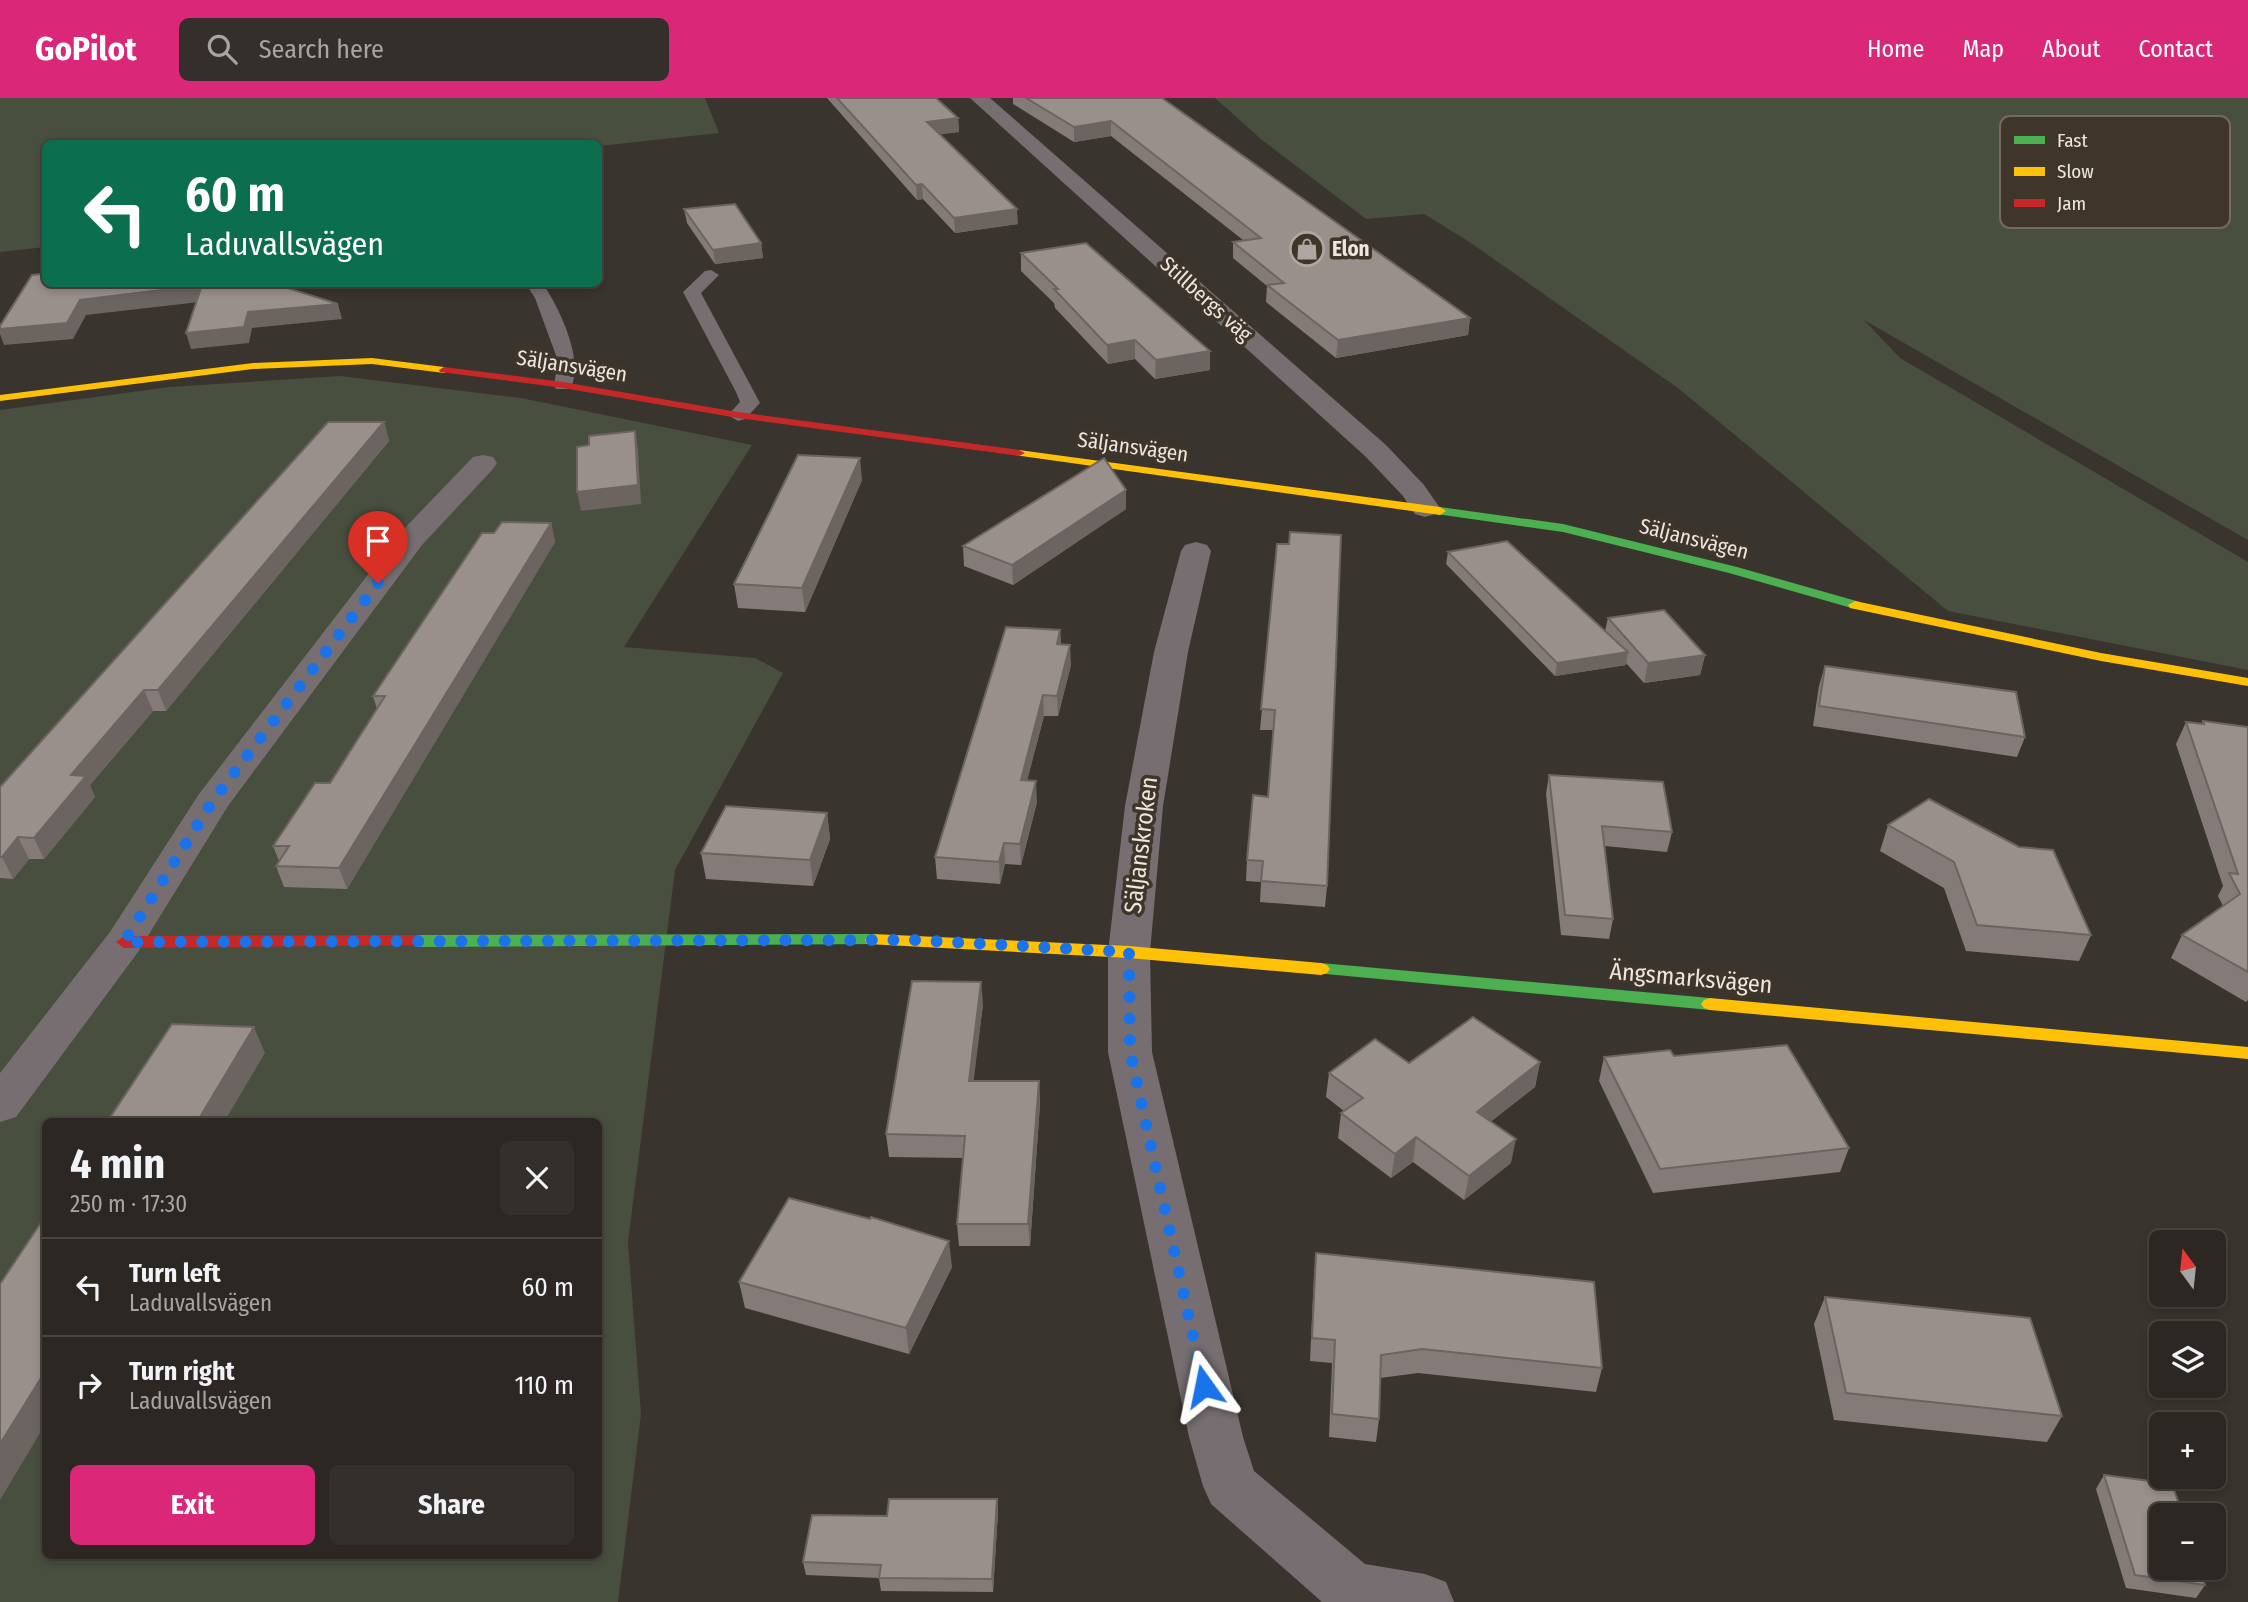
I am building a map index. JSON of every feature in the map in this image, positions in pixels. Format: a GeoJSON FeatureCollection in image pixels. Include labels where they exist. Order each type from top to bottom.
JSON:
{"type":"FeatureCollection","features":[{"type":"Feature","properties":{"kind":"street","name":"Stillbergs väg"},"geometry":{"type":"LineString","coordinates":[[979,98],[1376,451],[1414,491],[1425,508]]}},
{"type":"Feature","properties":{"kind":"street","name":"Säljansvägen"},"geometry":{"type":"LineString","coordinates":[[0,398],[253,366],[321,362],[372,361],[563,385],[738,415],[1563,528],[1733,570],[1877,611],[2101,657],[2248,682]]}},
{"type":"Feature","properties":{"kind":"street"},"geometry":{"type":"LineString","coordinates":[[0,1105],[124,942],[212,802],[411,539],[483,463]]}},
{"type":"Feature","properties":{"kind":"street","name":"Säljanskroken"},"geometry":{"type":"LineString","coordinates":[[1196,551],[1171,652],[1143,806],[1129,952],[1130,1052],[1216,1437],[1230,1486],[1351,1590],[1425,1602]]}},
{"type":"Feature","properties":{"kind":"street","name":"Ängsmarksvägen"},"geometry":{"type":"LineString","coordinates":[[124,942],[915,940],[1129,952],[2248,1053]]}},
{"type":"Feature","properties":{"kind":"lane"},"geometry":{"type":"LineString","coordinates":[[710,275],[692,292],[746,392],[750,403],[738,415]]}},
{"type":"Feature","properties":{"kind":"lane"},"geometry":{"type":"LineString","coordinates":[[537,287],[544,298],[567,361],[563,385]]}},
{"type":"Feature","properties":{"kind":"green space"},"geometry":{"type":"Polygon","coordinates":[[[0,98],[705,98],[719,133],[602,146],[602,140],[42,140],[42,247],[0,252],[0,98]]]}},
{"type":"Feature","properties":{"kind":"green space"},"geometry":{"type":"Polygon","coordinates":[[[1215,98],[2248,98],[2248,540],[1864,320],[1900,358],[2248,562],[2248,670],[1948,611],[1678,388],[1468,241],[1424,214],[1366,219],[1262,140],[1215,98]]]}},
{"type":"Feature","properties":{"kind":"green space"},"geometry":{"type":"Polygon","coordinates":[[[340,376],[521,398],[752,445],[624,647],[755,658],[783,673],[675,870],[628,1242],[641,1414],[618,1602],[0,1602],[0,410],[169,387],[340,376]]]}},
{"type":"Feature","properties":{"kind":"building"},"geometry":{"type":"Polygon","coordinates":[[[837,98],[936,98],[958,118],[927,122],[1017,209],[954,218],[922,184],[916,185],[837,98]]]}},
{"type":"Feature","properties":{"kind":"building"},"geometry":{"type":"Polygon","coordinates":[[[1026,98],[1162,98],[1470,318],[1338,340],[1267,285],[1284,283],[1233,242],[1261,238],[1111,121],[1074,127],[1026,98]]]}},
{"type":"Feature","properties":{"kind":"building"},"geometry":{"type":"Polygon","coordinates":[[[735,204],[761,243],[713,250],[684,209],[735,204]]]}},
{"type":"Feature","properties":{"kind":"building"},"geometry":{"type":"Polygon","coordinates":[[[1086,243],[1210,351],[1156,360],[1135,340],[1107,345],[1054,289],[1058,289],[1021,253],[1086,243]]]}},
{"type":"Feature","properties":{"kind":"building"},"geometry":{"type":"Polygon","coordinates":[[[41,274],[42,287],[186,287],[80,300],[67,323],[0,329],[32,275],[41,274]]]}},
{"type":"Feature","properties":{"kind":"building"},"geometry":{"type":"Polygon","coordinates":[[[201,287],[284,287],[338,304],[248,312],[244,327],[186,333],[201,287]]]}},
{"type":"Feature","properties":{"kind":"building"},"geometry":{"type":"Polygon","coordinates":[[[328,422],[384,422],[158,690],[144,690],[71,775],[86,776],[34,838],[18,837],[0,857],[0,787],[328,422]]]}},
{"type":"Feature","properties":{"kind":"building"},"geometry":{"type":"Polygon","coordinates":[[[635,431],[638,485],[577,492],[577,447],[589,445],[589,436],[635,431]]]}},
{"type":"Feature","properties":{"kind":"building"},"geometry":{"type":"Polygon","coordinates":[[[798,455],[860,458],[802,588],[734,584],[798,455]]]}},
{"type":"Feature","properties":{"kind":"building"},"geometry":{"type":"Polygon","coordinates":[[[1104,458],[1126,490],[1012,565],[963,546],[1104,458]]]}},
{"type":"Feature","properties":{"kind":"building"},"geometry":{"type":"Polygon","coordinates":[[[502,522],[551,523],[339,868],[276,866],[289,846],[273,846],[315,783],[330,783],[385,696],[373,696],[482,533],[494,533],[502,522]]]}},
{"type":"Feature","properties":{"kind":"building"},"geometry":{"type":"Polygon","coordinates":[[[1290,532],[1341,535],[1327,886],[1261,881],[1263,861],[1247,860],[1253,795],[1268,797],[1275,710],[1261,709],[1277,544],[1289,544],[1290,532]]]}},
{"type":"Feature","properties":{"kind":"building"},"geometry":{"type":"Polygon","coordinates":[[[1507,541],[1628,652],[1557,663],[1448,552],[1507,541]]]}},
{"type":"Feature","properties":{"kind":"building"},"geometry":{"type":"Polygon","coordinates":[[[1664,610],[1705,655],[1648,663],[1608,618],[1664,610]]]}},
{"type":"Feature","properties":{"kind":"building"},"geometry":{"type":"Polygon","coordinates":[[[1006,627],[1060,630],[1057,644],[1070,645],[1057,696],[1043,695],[1021,780],[1036,781],[1020,844],[1004,843],[999,862],[935,857],[1006,627]]]}},
{"type":"Feature","properties":{"kind":"building"},"geometry":{"type":"Polygon","coordinates":[[[1825,666],[2016,692],[2025,737],[1819,706],[1825,666]]]}},
{"type":"Feature","properties":{"kind":"building"},"geometry":{"type":"Polygon","coordinates":[[[2203,721],[2248,727],[2248,972],[2182,935],[2240,894],[2229,873],[2238,874],[2186,722],[2204,724],[2203,721]]]}},
{"type":"Feature","properties":{"kind":"building"},"geometry":{"type":"Polygon","coordinates":[[[1549,775],[1663,782],[1672,832],[1602,826],[1613,919],[1565,915],[1549,775]]]}},
{"type":"Feature","properties":{"kind":"building"},"geometry":{"type":"Polygon","coordinates":[[[1929,799],[2019,847],[2053,850],[2091,935],[1977,925],[1954,862],[1888,825],[1929,799]]]}},
{"type":"Feature","properties":{"kind":"building"},"geometry":{"type":"Polygon","coordinates":[[[726,806],[827,813],[810,860],[701,853],[726,806]]]}},
{"type":"Feature","properties":{"kind":"building"},"geometry":{"type":"Polygon","coordinates":[[[912,981],[981,982],[969,1081],[1039,1081],[1028,1224],[957,1224],[965,1136],[886,1134],[912,981]]]}},
{"type":"Feature","properties":{"kind":"building"},"geometry":{"type":"Polygon","coordinates":[[[1473,1017],[1540,1062],[1477,1112],[1516,1139],[1469,1176],[1416,1137],[1395,1154],[1341,1113],[1363,1098],[1329,1073],[1375,1039],[1409,1063],[1473,1017]]]}},
{"type":"Feature","properties":{"kind":"building"},"geometry":{"type":"Polygon","coordinates":[[[172,1024],[254,1027],[199,1118],[110,1118],[172,1024]]]}},
{"type":"Feature","properties":{"kind":"building"},"geometry":{"type":"Polygon","coordinates":[[[1787,1045],[1849,1148],[1660,1169],[1604,1057],[1670,1050],[1674,1056],[1787,1045]]]}},
{"type":"Feature","properties":{"kind":"building"},"geometry":{"type":"Polygon","coordinates":[[[789,1198],[870,1219],[871,1217],[949,1241],[906,1328],[739,1282],[789,1198]]]}},
{"type":"Feature","properties":{"kind":"building"},"geometry":{"type":"Polygon","coordinates":[[[42,1221],[42,1376],[0,1444],[0,1284],[42,1221]]]}},
{"type":"Feature","properties":{"kind":"building"},"geometry":{"type":"Polygon","coordinates":[[[1316,1253],[1594,1282],[1602,1368],[1422,1349],[1381,1355],[1379,1419],[1332,1414],[1335,1340],[1312,1338],[1316,1253]]]}},
{"type":"Feature","properties":{"kind":"building"},"geometry":{"type":"Polygon","coordinates":[[[1825,1297],[2030,1318],[2062,1416],[1846,1393],[1825,1297]]]}},
{"type":"Feature","properties":{"kind":"building"},"geometry":{"type":"Polygon","coordinates":[[[2104,1475],[2149,1481],[2149,1489],[2174,1489],[2179,1503],[2149,1503],[2149,1577],[2135,1575],[2104,1475]]]}},
{"type":"Feature","properties":{"kind":"building"},"geometry":{"type":"Polygon","coordinates":[[[889,1499],[997,1499],[992,1579],[879,1578],[881,1565],[803,1562],[812,1515],[887,1516],[889,1499]]]}},
{"type":"Feature","properties":{"kind":"building"},"geometry":{"type":"Polygon","coordinates":[[[2170,1580],[2204,1580],[2205,1585],[2170,1580]]]}},
{"type":"Feature","properties":{"kind":"traffic: fast"},"geometry":{"type":"LineString","coordinates":[[1440,511],[1563,528],[1733,570],[1855,605]]}},
{"type":"Feature","properties":{"kind":"traffic: fast"},"geometry":{"type":"LineString","coordinates":[[416,941],[873,940]]}},
{"type":"Feature","properties":{"kind":"traffic: fast"},"geometry":{"type":"LineString","coordinates":[[1321,969],[1710,1004]]}},
{"type":"Feature","properties":{"kind":"traffic: slow"},"geometry":{"type":"LineString","coordinates":[[0,398],[253,366],[372,361],[444,370]]}},
{"type":"Feature","properties":{"kind":"traffic: slow"},"geometry":{"type":"LineString","coordinates":[[1019,453],[1440,511]]}},
{"type":"Feature","properties":{"kind":"traffic: slow"},"geometry":{"type":"LineString","coordinates":[[1855,605],[2101,657],[2248,682]]}},
{"type":"Feature","properties":{"kind":"traffic: slow"},"geometry":{"type":"LineString","coordinates":[[873,940],[1129,952],[1321,969]]}},
{"type":"Feature","properties":{"kind":"traffic: slow"},"geometry":{"type":"LineString","coordinates":[[1710,1004],[2248,1053]]}},
{"type":"Feature","properties":{"kind":"traffic: jam"},"geometry":{"type":"LineString","coordinates":[[444,370],[563,385],[738,415],[1019,453]]}},
{"type":"Feature","properties":{"kind":"traffic: jam"},"geometry":{"type":"LineString","coordinates":[[124,942],[416,941]]}},
{"type":"Feature","properties":{"kind":"place","name":"Elon"},"geometry":{"type":"Point","coordinates":[1307,249]}},
{"type":"Feature","properties":{"kind":"route"},"geometry":{"type":"LineString","coordinates":[[378,583],[212,802],[124,942],[915,940],[1129,952],[1130,1052],[1204,1386]]}}]}
